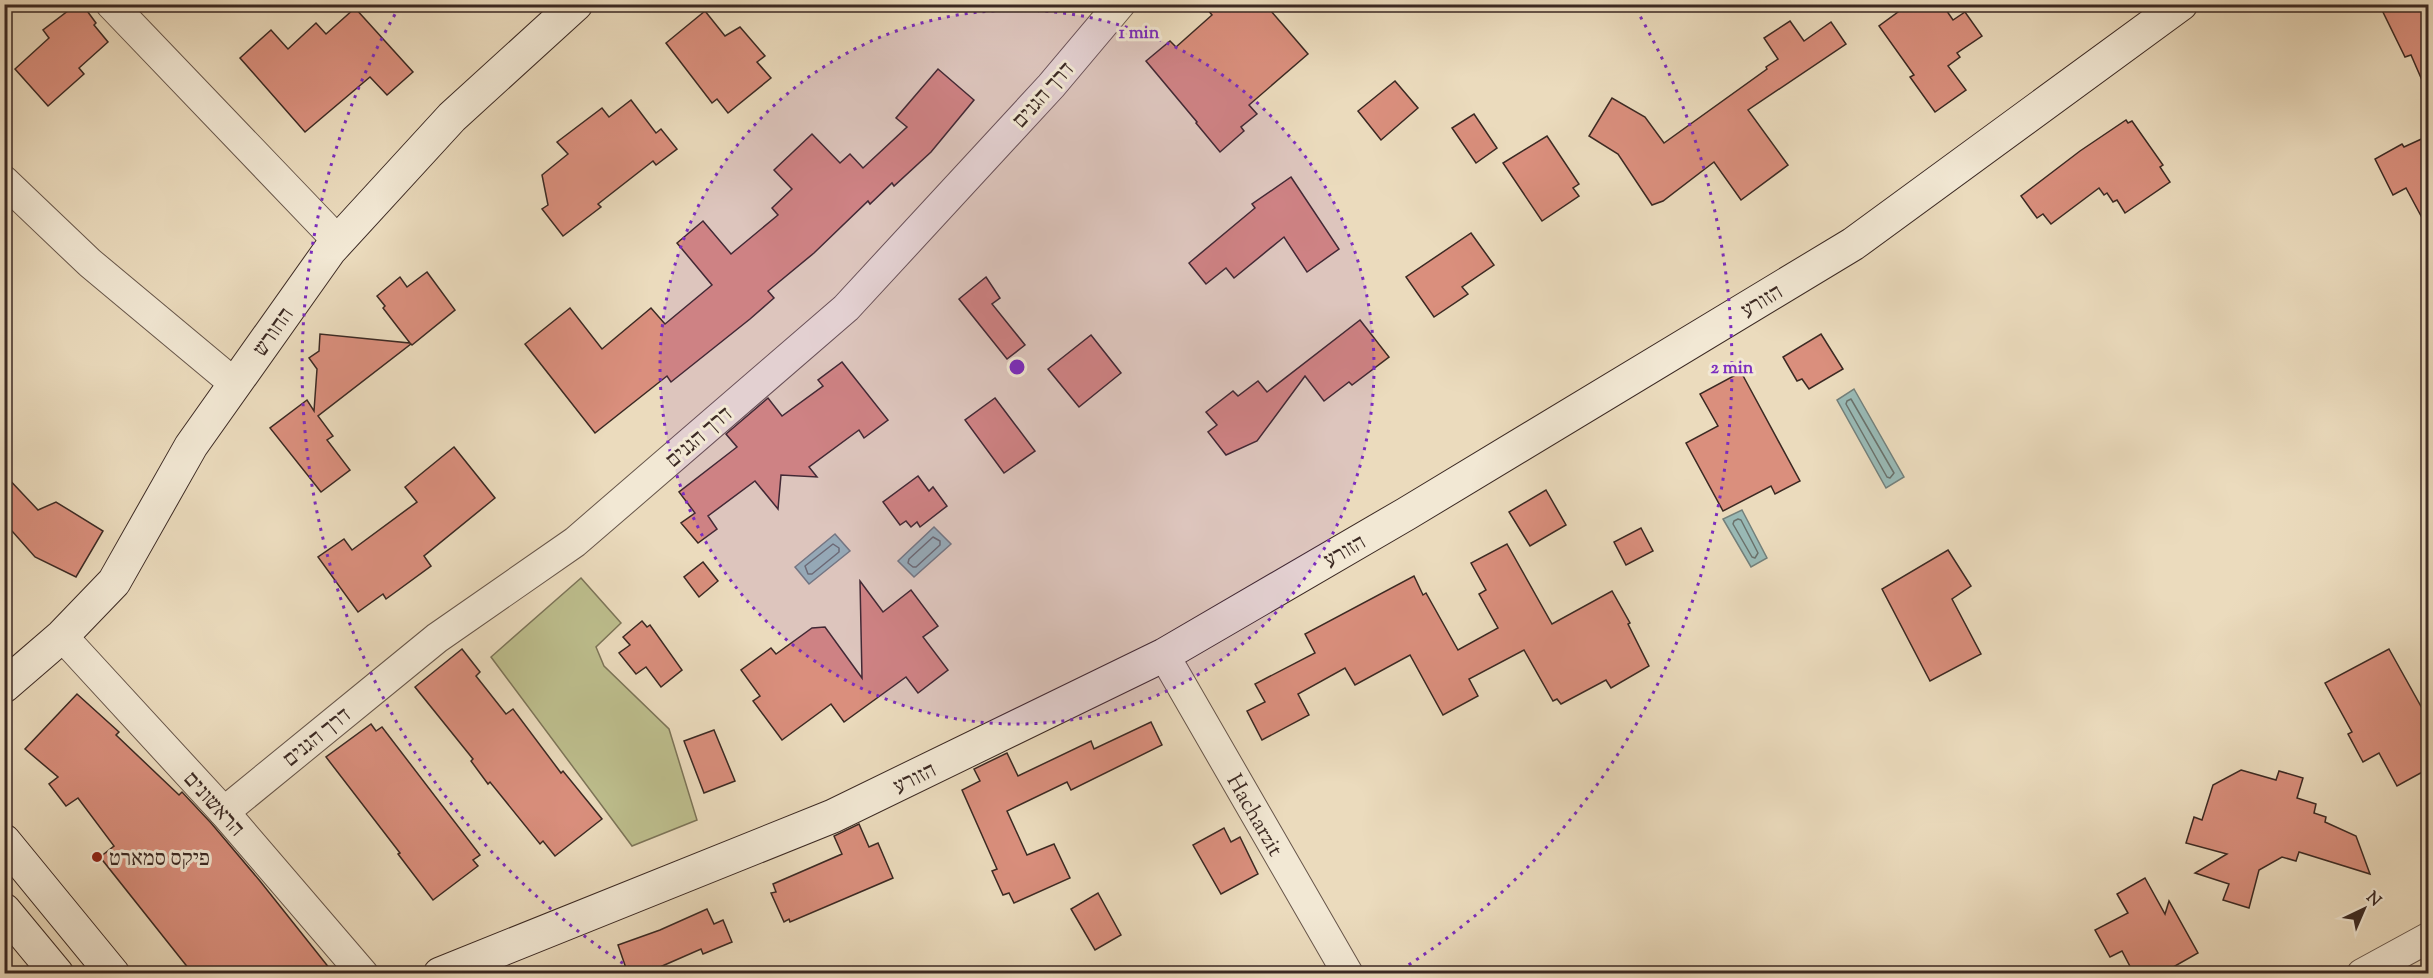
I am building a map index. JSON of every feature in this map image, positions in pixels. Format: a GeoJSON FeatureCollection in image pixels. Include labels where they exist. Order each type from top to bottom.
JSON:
{"type":"FeatureCollection","features":[{"type":"Feature","properties":{"kind":"street"},"geometry":{"type":"LineString","coordinates":[[111,4],[338,241]]}},
{"type":"Feature","properties":{"kind":"street","name":"החורש"},"geometry":{"type":"LineString","coordinates":[[4,686],[62,636],[114,582],[191,446],[338,241],[452,117],[576,4]]}},
{"type":"Feature","properties":{"kind":"street","name":"דרך הגנים"},"geometry":{"type":"LineString","coordinates":[[224,812],[437,638],[575,542],[846,308],[1051,86],[1120,4]]}},
{"type":"Feature","properties":{"kind":"street","name":"הזורע"},"geometry":{"type":"LineString","coordinates":[[440,974],[833,816],[1164,655],[1406,514],[1853,244],[2181,4]]}},
{"type":"Feature","properties":{"kind":"street"},"geometry":{"type":"LineString","coordinates":[[4,181],[90,263],[235,384]]}},
{"type":"Feature","properties":{"kind":"street","name":"הראשונים"},"geometry":{"type":"LineString","coordinates":[[62,636],[224,812],[363,974]]}},
{"type":"Feature","properties":{"kind":"street","name":"Hacharzit"},"geometry":{"type":"LineString","coordinates":[[1164,655],[1348,974]]}},
{"type":"Feature","properties":{"kind":"street"},"geometry":{"type":"LineString","coordinates":[[4,841],[113,974]]}},
{"type":"Feature","properties":{"kind":"street"},"geometry":{"type":"LineString","coordinates":[[4,910],[57,974]]}},
{"type":"Feature","properties":{"kind":"street"},"geometry":{"type":"LineString","coordinates":[[2362,974],[2428,938]]}},
{"type":"Feature","properties":{"kind":"green space"},"geometry":{"type":"Polygon","coordinates":[[[581,578],[621,623],[596,647],[604,666],[669,729],[697,820],[632,846],[491,657],[581,578]]]}},
{"type":"Feature","properties":{"kind":"water"},"geometry":{"type":"Polygon","coordinates":[[[1854,389],[1904,477],[1886,488],[1837,400],[1854,389]]]}},
{"type":"Feature","properties":{"kind":"water"},"geometry":{"type":"Polygon","coordinates":[[[1742,510],[1767,558],[1751,567],[1723,519],[1742,510]]]}},
{"type":"Feature","properties":{"kind":"water"},"geometry":{"type":"Polygon","coordinates":[[[934,527],[951,544],[914,577],[898,561],[934,527]]]}},
{"type":"Feature","properties":{"kind":"water"},"geometry":{"type":"Polygon","coordinates":[[[835,534],[850,551],[809,584],[795,567],[835,534]]]}},
{"type":"Feature","properties":{"kind":"building"},"geometry":{"type":"Polygon","coordinates":[[[77,4],[82,4],[96,23],[94,25],[108,42],[79,68],[84,74],[48,106],[15,69],[49,38],[43,30],[77,4]]]}},
{"type":"Feature","properties":{"kind":"building"},"geometry":{"type":"Polygon","coordinates":[[[1203,4],[1265,4],[1308,54],[1249,105],[1257,114],[1241,127],[1244,131],[1220,152],[1146,61],[1170,41],[1176,47],[1212,15],[1203,4]]]}},
{"type":"Feature","properties":{"kind":"building"},"geometry":{"type":"Polygon","coordinates":[[[1909,4],[1942,4],[1953,20],[1965,12],[1982,36],[1957,53],[1960,57],[1948,66],[1966,90],[1935,112],[1910,77],[1914,75],[1879,26],[1909,4]]]}},
{"type":"Feature","properties":{"kind":"building"},"geometry":{"type":"Polygon","coordinates":[[[2379,4],[2423,4],[2428,15],[2428,94],[2411,55],[2405,57],[2379,4]]]}},
{"type":"Feature","properties":{"kind":"building"},"geometry":{"type":"Polygon","coordinates":[[[355,8],[413,72],[387,95],[370,77],[305,132],[240,58],[271,30],[288,49],[316,23],[326,34],[355,8]]]}},
{"type":"Feature","properties":{"kind":"building"},"geometry":{"type":"Polygon","coordinates":[[[705,11],[725,36],[740,27],[765,56],[757,62],[771,78],[728,113],[717,99],[712,103],[666,43],[705,11]]]}},
{"type":"Feature","properties":{"kind":"building"},"geometry":{"type":"Polygon","coordinates":[[[1790,21],[1804,41],[1831,22],[1846,44],[1748,110],[1788,165],[1741,200],[1714,162],[1663,201],[1652,205],[1618,154],[1589,136],[1612,98],[1645,117],[1664,143],[1778,59],[1764,38],[1790,21]]]}},
{"type":"Feature","properties":{"kind":"building"},"geometry":{"type":"Polygon","coordinates":[[[938,69],[974,100],[931,152],[894,186],[892,183],[870,204],[868,201],[814,253],[768,291],[774,298],[750,319],[671,382],[667,376],[595,433],[525,344],[570,308],[602,349],[651,308],[665,324],[712,285],[677,243],[703,221],[731,254],[778,215],[772,208],[792,189],[774,170],[812,134],[840,163],[850,154],[863,168],[907,127],[896,118],[938,69]]]}},
{"type":"Feature","properties":{"kind":"building"},"geometry":{"type":"Polygon","coordinates":[[[1395,81],[1418,108],[1381,140],[1358,111],[1395,81]]]}},
{"type":"Feature","properties":{"kind":"building"},"geometry":{"type":"Polygon","coordinates":[[[631,100],[656,133],[661,129],[677,149],[656,165],[653,161],[598,204],[601,207],[563,236],[542,209],[548,205],[542,175],[568,154],[557,142],[602,108],[609,117],[631,100]]]}},
{"type":"Feature","properties":{"kind":"building"},"geometry":{"type":"Polygon","coordinates":[[[1474,114],[1497,148],[1476,163],[1452,128],[1474,114]]]}},
{"type":"Feature","properties":{"kind":"building"},"geometry":{"type":"Polygon","coordinates":[[[2126,120],[2128,123],[2132,121],[2163,165],[2160,167],[2170,182],[2125,213],[2117,200],[2113,202],[2107,193],[2104,195],[2099,188],[2051,224],[2043,214],[2037,218],[2021,196],[2080,151],[2126,120]]]}},
{"type":"Feature","properties":{"kind":"building"},"geometry":{"type":"Polygon","coordinates":[[[1547,136],[1579,184],[1573,188],[1579,196],[1542,221],[1503,163],[1547,136]]]}},
{"type":"Feature","properties":{"kind":"building"},"geometry":{"type":"Polygon","coordinates":[[[2428,136],[2428,229],[2406,188],[2393,195],[2375,159],[2402,144],[2404,147],[2428,136]]]}},
{"type":"Feature","properties":{"kind":"building"},"geometry":{"type":"Polygon","coordinates":[[[1291,177],[1339,249],[1307,272],[1284,237],[1234,278],[1226,268],[1206,284],[1189,263],[1255,208],[1252,204],[1291,177]]]}},
{"type":"Feature","properties":{"kind":"building"},"geometry":{"type":"Polygon","coordinates":[[[1471,233],[1494,265],[1462,287],[1468,294],[1434,317],[1406,277],[1471,233]]]}},
{"type":"Feature","properties":{"kind":"building"},"geometry":{"type":"Polygon","coordinates":[[[427,272],[455,310],[318,416],[333,436],[327,440],[350,470],[321,492],[270,428],[307,400],[314,411],[317,369],[309,358],[319,351],[320,334],[410,343],[383,308],[385,306],[377,296],[400,277],[407,287],[427,272]]]}},
{"type":"Feature","properties":{"kind":"building"},"geometry":{"type":"Polygon","coordinates":[[[986,277],[1000,298],[992,304],[1025,345],[1007,359],[959,299],[986,277]]]}},
{"type":"Feature","properties":{"kind":"building"},"geometry":{"type":"Polygon","coordinates":[[[1360,320],[1389,357],[1352,385],[1349,382],[1324,401],[1305,376],[1257,441],[1226,455],[1208,432],[1217,425],[1206,412],[1233,391],[1238,396],[1258,381],[1267,392],[1360,320]]]}},
{"type":"Feature","properties":{"kind":"building"},"geometry":{"type":"Polygon","coordinates":[[[1821,334],[1843,369],[1809,389],[1802,379],[1797,381],[1783,357],[1821,334]]]}},
{"type":"Feature","properties":{"kind":"building"},"geometry":{"type":"Polygon","coordinates":[[[1091,335],[1121,373],[1079,407],[1048,369],[1091,335]]]}},
{"type":"Feature","properties":{"kind":"building"},"geometry":{"type":"Polygon","coordinates":[[[842,362],[888,420],[864,438],[859,430],[809,467],[817,477],[781,475],[778,509],[755,481],[708,516],[717,529],[698,543],[681,523],[695,513],[679,492],[737,447],[726,434],[768,398],[782,416],[823,386],[818,380],[842,362]]]}},
{"type":"Feature","properties":{"kind":"building"},"geometry":{"type":"Polygon","coordinates":[[[1741,372],[1800,481],[1775,494],[1771,486],[1723,511],[1686,443],[1718,426],[1700,394],[1741,372]]]}},
{"type":"Feature","properties":{"kind":"building"},"geometry":{"type":"Polygon","coordinates":[[[995,398],[1035,451],[1004,473],[965,420],[995,398]]]}},
{"type":"Feature","properties":{"kind":"building"},"geometry":{"type":"Polygon","coordinates":[[[454,447],[495,498],[424,556],[431,566],[386,599],[383,594],[358,612],[318,557],[344,539],[352,550],[417,502],[405,487],[454,447]]]}},
{"type":"Feature","properties":{"kind":"building"},"geometry":{"type":"Polygon","coordinates":[[[4,474],[38,510],[56,502],[103,531],[76,577],[35,557],[4,522],[4,474]]]}},
{"type":"Feature","properties":{"kind":"building"},"geometry":{"type":"Polygon","coordinates":[[[918,476],[929,491],[933,487],[947,506],[920,527],[917,522],[911,527],[906,521],[900,525],[883,502],[918,476]]]}},
{"type":"Feature","properties":{"kind":"building"},"geometry":{"type":"Polygon","coordinates":[[[1546,490],[1566,525],[1530,546],[1509,512],[1546,490]]]}},
{"type":"Feature","properties":{"kind":"building"},"geometry":{"type":"Polygon","coordinates":[[[1641,528],[1653,551],[1626,565],[1614,542],[1641,528]]]}},
{"type":"Feature","properties":{"kind":"building"},"geometry":{"type":"Polygon","coordinates":[[[1507,544],[1552,624],[1612,591],[1630,623],[1628,624],[1649,666],[1611,688],[1606,680],[1561,704],[1557,699],[1553,701],[1524,650],[1469,679],[1478,696],[1443,715],[1410,655],[1355,685],[1345,668],[1298,694],[1309,715],[1262,740],[1247,711],[1265,702],[1255,684],[1315,653],[1305,634],[1414,576],[1423,595],[1426,593],[1458,650],[1498,628],[1479,594],[1486,590],[1471,563],[1507,544]]]}},
{"type":"Feature","properties":{"kind":"building"},"geometry":{"type":"Polygon","coordinates":[[[1948,550],[1971,586],[1952,599],[1981,654],[1930,681],[1882,589],[1948,550]]]}},
{"type":"Feature","properties":{"kind":"building"},"geometry":{"type":"Polygon","coordinates":[[[703,562],[718,581],[699,597],[684,577],[703,562]]]}},
{"type":"Feature","properties":{"kind":"building"},"geometry":{"type":"Polygon","coordinates":[[[860,581],[883,612],[911,590],[938,626],[923,637],[948,670],[918,693],[906,677],[844,722],[831,704],[782,740],[753,701],[760,696],[741,670],[771,648],[776,654],[812,628],[825,627],[862,678],[860,581]]]}},
{"type":"Feature","properties":{"kind":"building"},"geometry":{"type":"Polygon","coordinates":[[[642,621],[647,627],[650,625],[682,670],[661,687],[646,667],[636,674],[619,653],[630,645],[623,637],[642,621]]]}},
{"type":"Feature","properties":{"kind":"building"},"geometry":{"type":"Polygon","coordinates":[[[462,649],[480,672],[476,676],[506,714],[513,709],[561,773],[563,771],[602,819],[555,856],[543,841],[540,844],[490,782],[488,784],[471,761],[473,759],[415,687],[462,649]]]}},
{"type":"Feature","properties":{"kind":"building"},"geometry":{"type":"Polygon","coordinates":[[[2389,649],[2428,719],[2428,769],[2397,786],[2379,753],[2363,762],[2348,734],[2352,732],[2325,683],[2389,649]]]}},
{"type":"Feature","properties":{"kind":"building"},"geometry":{"type":"Polygon","coordinates":[[[77,694],[119,732],[116,735],[179,795],[182,792],[211,823],[334,974],[193,974],[100,857],[114,846],[78,798],[66,806],[49,784],[58,777],[25,749],[77,694]]]}},
{"type":"Feature","properties":{"kind":"building"},"geometry":{"type":"Polygon","coordinates":[[[1151,722],[1162,745],[1071,790],[1067,782],[1007,811],[1027,855],[1054,844],[1070,878],[1014,903],[1009,893],[1003,895],[992,871],[997,869],[962,790],[980,781],[974,769],[1007,753],[1018,776],[1091,741],[1094,749],[1151,722]]]}},
{"type":"Feature","properties":{"kind":"building"},"geometry":{"type":"Polygon","coordinates":[[[371,724],[376,731],[382,727],[480,855],[473,860],[478,866],[433,900],[326,757],[371,724]]]}},
{"type":"Feature","properties":{"kind":"building"},"geometry":{"type":"Polygon","coordinates":[[[714,730],[735,781],[704,793],[684,741],[714,730]]]}},
{"type":"Feature","properties":{"kind":"building"},"geometry":{"type":"Polygon","coordinates":[[[2241,770],[2276,780],[2279,771],[2303,778],[2297,798],[2316,804],[2314,813],[2326,817],[2325,822],[2356,836],[2370,874],[2299,852],[2296,861],[2282,857],[2259,870],[2249,908],[2223,900],[2229,884],[2195,873],[2227,854],[2186,843],[2194,817],[2202,820],[2213,785],[2241,770]]]}},
{"type":"Feature","properties":{"kind":"building"},"geometry":{"type":"Polygon","coordinates":[[[859,824],[869,847],[878,843],[893,878],[790,922],[789,919],[784,922],[771,893],[776,892],[773,884],[842,854],[834,836],[859,824]]]}},
{"type":"Feature","properties":{"kind":"building"},"geometry":{"type":"Polygon","coordinates":[[[1224,828],[1231,842],[1240,837],[1258,874],[1221,894],[1193,845],[1224,828]]]}},
{"type":"Feature","properties":{"kind":"building"},"geometry":{"type":"Polygon","coordinates":[[[2145,878],[2165,914],[2169,901],[2198,953],[2161,974],[2134,974],[2122,951],[2110,957],[2095,930],[2128,913],[2117,894],[2145,878]]]}},
{"type":"Feature","properties":{"kind":"building"},"geometry":{"type":"Polygon","coordinates":[[[1098,893],[1121,935],[1095,950],[1071,909],[1098,893]]]}},
{"type":"Feature","properties":{"kind":"building"},"geometry":{"type":"Polygon","coordinates":[[[707,909],[714,924],[723,920],[732,942],[703,954],[701,949],[660,967],[663,974],[628,974],[618,945],[660,930],[707,909]]]}},
{"type":"Feature","properties":{"kind":"place","name":"פיקס סמארט"},"geometry":{"type":"Point","coordinates":[97,857]}}]}
